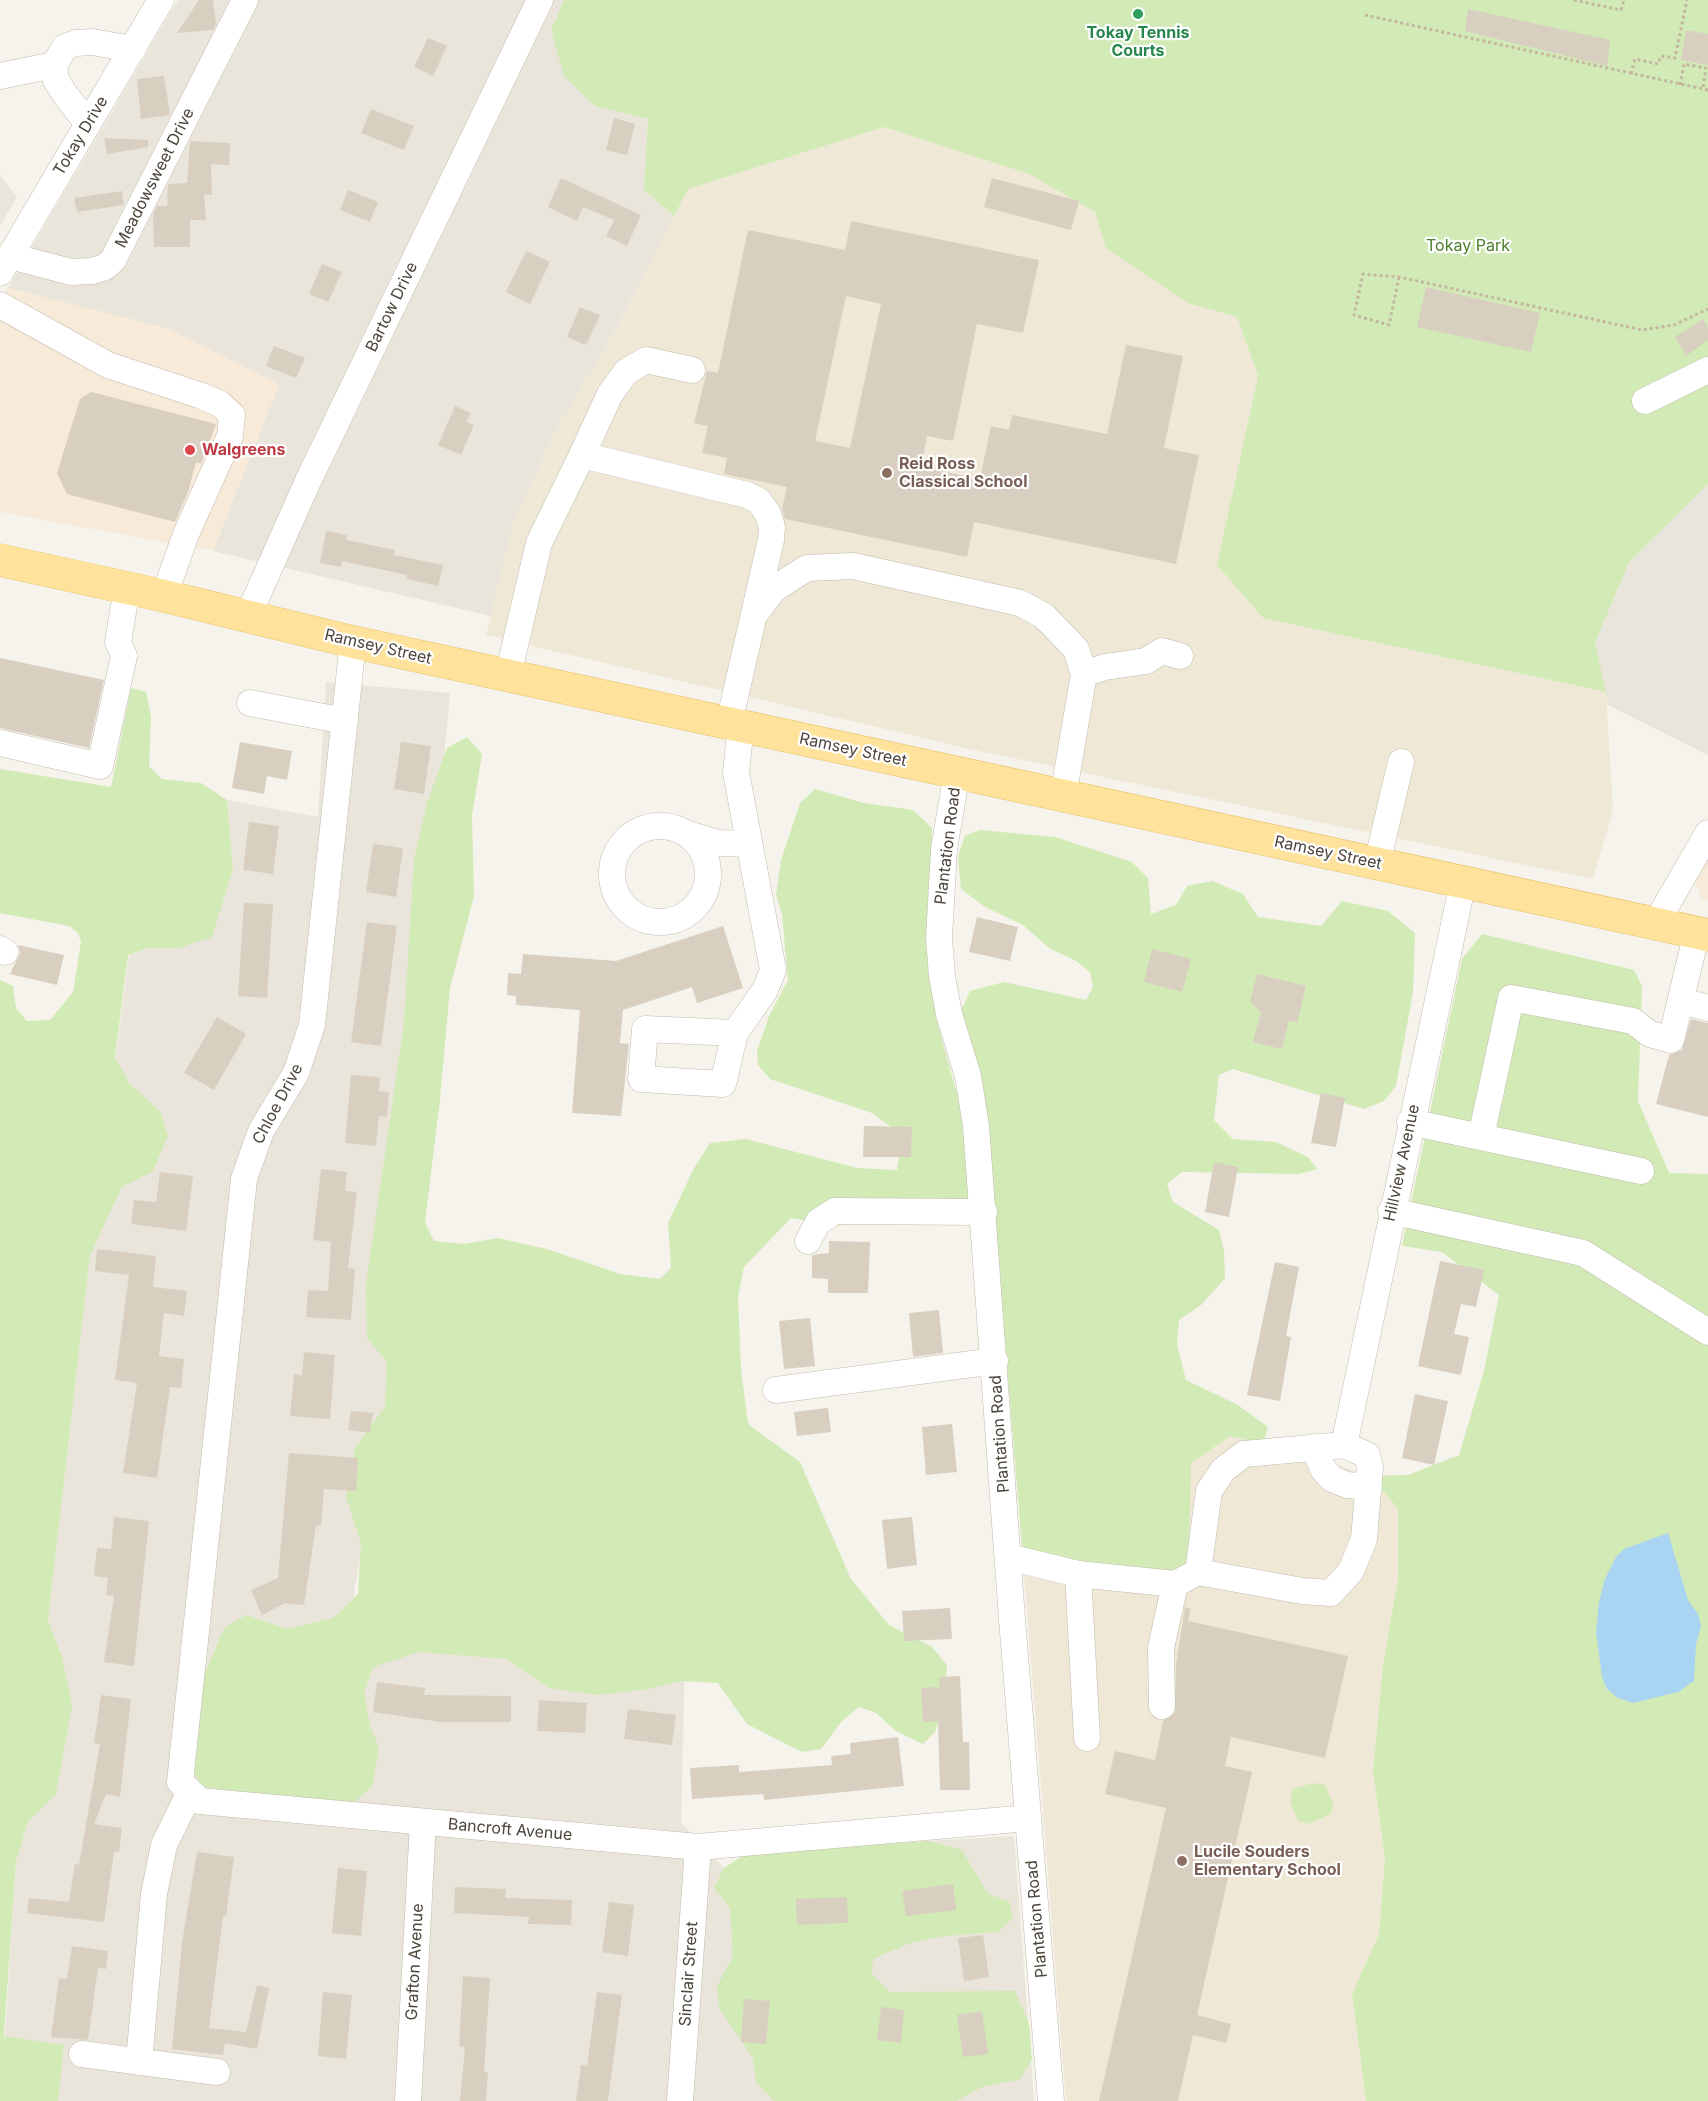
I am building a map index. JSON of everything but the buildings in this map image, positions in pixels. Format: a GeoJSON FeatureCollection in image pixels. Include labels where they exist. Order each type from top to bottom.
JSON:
{"type":"FeatureCollection","features":[{"type":"Feature","properties":{"kind":"main road","name":"Ramsey Street"},"geometry":{"type":"LineString","coordinates":[[0,560],[164,596],[353,642],[1703,934]]}},
{"type":"Feature","properties":{"kind":"street","name":"Tokay Drive"},"geometry":{"type":"LineString","coordinates":[[5,265],[161,0]]}},
{"type":"Feature","properties":{"kind":"street","name":"Meadowsweet Drive"},"geometry":{"type":"LineString","coordinates":[[5,265],[71,272],[92,271],[105,267],[113,260],[245,0]]}},
{"type":"Feature","properties":{"kind":"street","name":"Bartow Drive"},"geometry":{"type":"LineString","coordinates":[[248,616],[308,481],[540,0]]}},
{"type":"Feature","properties":{"kind":"street"},"geometry":{"type":"LineString","coordinates":[[88,124],[56,80],[54,65],[65,47],[76,43],[93,42],[133,49]]}},
{"type":"Feature","properties":{"kind":"street"},"geometry":{"type":"LineString","coordinates":[[0,76],[54,65]]}},
{"type":"Feature","properties":{"kind":"street"},"geometry":{"type":"LineString","coordinates":[[0,305],[108,365],[202,396],[220,404],[232,415],[230,436],[186,534],[164,596]]}},
{"type":"Feature","properties":{"kind":"street"},"geometry":{"type":"LineString","coordinates":[[508,675],[539,543],[610,394],[627,372],[646,360],[692,370]]}},
{"type":"Feature","properties":{"kind":"street"},"geometry":{"type":"LineString","coordinates":[[1645,401],[1708,370]]}},
{"type":"Feature","properties":{"kind":"street"},"geometry":{"type":"LineString","coordinates":[[582,455],[747,495],[759,501],[768,514],[771,540],[753,618],[735,724],[736,772],[773,970],[765,990],[735,1033]]}},
{"type":"Feature","properties":{"kind":"street"},"geometry":{"type":"LineString","coordinates":[[753,618],[774,589],[807,568],[853,566],[1020,603],[1044,616],[1076,648],[1084,674],[1063,796]]}},
{"type":"Feature","properties":{"kind":"street"},"geometry":{"type":"LineString","coordinates":[[0,743],[100,766],[124,656],[118,642],[126,588]]}},
{"type":"Feature","properties":{"kind":"street","name":"Chloe Drive"},"geometry":{"type":"LineString","coordinates":[[189,1794],[180,1782],[244,1179],[261,1131],[296,1073],[312,1025],[353,642]]}},
{"type":"Feature","properties":{"kind":"street"},"geometry":{"type":"LineString","coordinates":[[1084,674],[1105,667],[1146,661],[1162,651],[1180,656]]}},
{"type":"Feature","properties":{"kind":"street"},"geometry":{"type":"LineString","coordinates":[[250,703],[345,721]]}},
{"type":"Feature","properties":{"kind":"street"},"geometry":{"type":"LineString","coordinates":[[1377,863],[1401,762]]}},
{"type":"Feature","properties":{"kind":"street","name":"Plantation Road"},"geometry":{"type":"LineString","coordinates":[[957,772],[944,849],[939,938],[942,976],[949,1014],[968,1076],[976,1126],[1051,2101]]}},
{"type":"Feature","properties":{"kind":"street"},"geometry":{"type":"LineString","coordinates":[[1656,923],[1701,858],[1708,833]]}},
{"type":"Feature","properties":{"kind":"street"},"geometry":{"type":"LineString","coordinates":[[688,834],[717,843],[749,844]]}},
{"type":"Feature","properties":{"kind":"street","name":"Hillview Avenue"},"geometry":{"type":"LineString","coordinates":[[1344,1445],[1391,1211],[1463,882]]}},
{"type":"Feature","properties":{"kind":"street"},"geometry":{"type":"LineString","coordinates":[[1481,1137],[1511,998],[1633,1021],[1650,1034],[1671,1040],[1703,934]]}},
{"type":"Feature","properties":{"kind":"street"},"geometry":{"type":"LineString","coordinates":[[1681,1001],[1708,1008]]}},
{"type":"Feature","properties":{"kind":"street"},"geometry":{"type":"LineString","coordinates":[[1410,1122],[1641,1171]]}},
{"type":"Feature","properties":{"kind":"street"},"geometry":{"type":"LineString","coordinates":[[808,1241],[818,1222],[835,1210],[984,1212]]}},
{"type":"Feature","properties":{"kind":"street"},"geometry":{"type":"LineString","coordinates":[[1391,1211],[1583,1253],[1708,1332]]}},
{"type":"Feature","properties":{"kind":"street"},"geometry":{"type":"LineString","coordinates":[[776,1390],[995,1361]]}},
{"type":"Feature","properties":{"kind":"street"},"geometry":{"type":"LineString","coordinates":[[1008,1557],[1078,1574],[1175,1584],[1198,1572],[1302,1591],[1331,1593],[1351,1571],[1364,1539],[1370,1467],[1367,1455],[1344,1445],[1244,1454],[1223,1470],[1209,1491],[1198,1572]]}},
{"type":"Feature","properties":{"kind":"street"},"geometry":{"type":"LineString","coordinates":[[1314,1448],[1323,1469],[1332,1479],[1347,1485],[1369,1487]]}},
{"type":"Feature","properties":{"kind":"street"},"geometry":{"type":"LineString","coordinates":[[1078,1574],[1087,1738]]}},
{"type":"Feature","properties":{"kind":"street"},"geometry":{"type":"LineString","coordinates":[[1162,1706],[1161,1648],[1175,1584]]}},
{"type":"Feature","properties":{"kind":"street"},"geometry":{"type":"LineString","coordinates":[[139,2061],[154,1894],[164,1845],[189,1794]]}},
{"type":"Feature","properties":{"kind":"street","name":"Bancroft Avenue"},"geometry":{"type":"LineString","coordinates":[[189,1794],[200,1801],[698,1847],[1028,1818]]}},
{"type":"Feature","properties":{"kind":"street","name":"Grafton Avenue"},"geometry":{"type":"LineString","coordinates":[[408,2101],[423,1822]]}},
{"type":"Feature","properties":{"kind":"street","name":"Sinclair Street"},"geometry":{"type":"LineString","coordinates":[[680,2101],[698,1847]]}},
{"type":"Feature","properties":{"kind":"street"},"geometry":{"type":"LineString","coordinates":[[82,2054],[217,2072]]}},
{"type":"Feature","properties":{"kind":"path"},"geometry":{"type":"LineString","coordinates":[[1574,0],[1621,10],[1624,0]]}},
{"type":"Feature","properties":{"kind":"path"},"geometry":{"type":"LineString","coordinates":[[1675,58],[1687,0]]}},
{"type":"Feature","properties":{"kind":"path"},"geometry":{"type":"LineString","coordinates":[[1365,15],[1708,90]]}},
{"type":"Feature","properties":{"kind":"path"},"geometry":{"type":"LineString","coordinates":[[1631,74],[1635,59],[1658,64],[1660,56],[1675,58],[1684,64],[1707,68],[1702,89]]}},
{"type":"Feature","properties":{"kind":"path"},"geometry":{"type":"LineString","coordinates":[[1680,84],[1684,64]]}},
{"type":"Feature","properties":{"kind":"path"},"geometry":{"type":"LineString","coordinates":[[1399,277],[1389,326],[1354,315],[1364,274],[1399,277],[1642,330],[1674,325],[1708,309]]}},
{"type":"Feature","properties":{"kind":"shaded area"},"geometry":{"type":"Polygon","coordinates":[[[178,0],[564,0],[551,30],[595,106],[648,119],[644,190],[674,216],[611,339],[558,427],[515,518],[491,616],[213,551],[279,384],[169,329],[8,288],[178,0]]]}},
{"type":"Feature","properties":{"kind":"shaded area","name":"Reid Ross Classical School"},"geometry":{"type":"Polygon","coordinates":[[[884,127],[1029,174],[1095,212],[1188,303],[1237,317],[1258,376],[1217,565],[1263,618],[1606,692],[1613,810],[1593,879],[974,750],[486,635],[515,518],[558,427],[611,339],[688,189],[884,127]]]}},
{"type":"Feature","properties":{"kind":"shaded area"},"geometry":{"type":"Polygon","coordinates":[[[0,175],[17,197],[0,226],[0,175]]]}},
{"type":"Feature","properties":{"kind":"shaded area"},"geometry":{"type":"Polygon","coordinates":[[[8,288],[169,329],[279,384],[213,551],[0,512],[0,303],[8,288]]]}},
{"type":"Feature","properties":{"kind":"shaded area"},"geometry":{"type":"Polygon","coordinates":[[[1708,484],[1708,755],[1606,704],[1595,643],[1629,562],[1708,484]]]}},
{"type":"Feature","properties":{"kind":"shaded area"},"geometry":{"type":"Polygon","coordinates":[[[326,682],[450,693],[385,1407],[349,1623],[685,1660],[681,1823],[724,1868],[929,1841],[1014,1836],[1034,2101],[1,2101],[16,1861],[28,1821],[38,1811],[62,1657],[48,1620],[90,1255],[129,955],[148,948],[178,948],[233,869],[227,800],[318,817],[326,682]]]}},
{"type":"Feature","properties":{"kind":"shaded area"},"geometry":{"type":"Polygon","coordinates":[[[1708,857],[1708,901],[1702,900],[1694,879],[1708,857]]]}},
{"type":"Feature","properties":{"kind":"shaded area"},"geometry":{"type":"Polygon","coordinates":[[[1230,1436],[1316,1457],[1369,1476],[1398,1508],[1398,1579],[1383,1665],[1373,1771],[1385,1858],[1379,1934],[1352,1994],[1366,2101],[1066,2101],[1023,1560],[1188,1580],[1190,1463],[1230,1436]]]}},
{"type":"Feature","properties":{"kind":"green space","name":"Tokay Park"},"geometry":{"type":"Polygon","coordinates":[[[564,0],[1708,0],[1708,484],[1629,562],[1595,643],[1606,692],[1263,618],[1217,565],[1258,376],[1237,317],[1188,303],[1106,248],[1095,212],[1029,174],[884,127],[688,189],[674,216],[644,190],[648,119],[595,106],[564,76],[551,30],[564,0]]]}},
{"type":"Feature","properties":{"kind":"green space"},"geometry":{"type":"Polygon","coordinates":[[[131,688],[146,692],[151,717],[149,766],[162,779],[201,783],[227,800],[233,869],[212,937],[178,948],[148,948],[128,955],[115,1057],[129,1083],[160,1111],[168,1136],[153,1171],[122,1187],[90,1255],[48,1620],[62,1657],[72,1706],[56,1794],[28,1821],[16,1862],[4,2036],[64,2045],[58,2101],[0,2101],[0,980],[13,986],[16,1008],[27,1021],[50,1020],[73,992],[81,942],[78,933],[69,926],[0,913],[0,769],[111,787],[131,688]]]}},
{"type":"Feature","properties":{"kind":"green space"},"geometry":{"type":"Polygon","coordinates":[[[467,737],[482,754],[472,816],[474,896],[450,988],[425,1223],[434,1241],[464,1244],[498,1238],[547,1249],[620,1274],[660,1279],[671,1268],[668,1223],[694,1168],[710,1143],[746,1139],[857,1168],[897,1170],[902,1135],[872,1113],[770,1079],[758,1065],[757,1051],[769,1016],[788,980],[782,914],[776,895],[781,860],[800,803],[815,789],[864,803],[913,810],[932,828],[929,964],[936,1018],[960,1105],[973,1204],[837,1226],[791,1218],[744,1267],[738,1297],[741,1369],[748,1424],[800,1462],[851,1579],[889,1625],[932,1647],[947,1665],[944,1704],[935,1732],[923,1744],[896,1731],[876,1713],[859,1707],[841,1722],[821,1749],[802,1752],[747,1724],[718,1683],[682,1681],[649,1689],[598,1695],[549,1688],[506,1659],[419,1652],[373,1667],[364,1694],[370,1725],[379,1748],[372,1787],[352,1804],[202,1787],[193,1769],[200,1686],[224,1628],[246,1615],[287,1629],[333,1618],[358,1594],[361,1543],[346,1497],[355,1448],[385,1407],[387,1362],[367,1338],[366,1285],[404,1022],[414,859],[427,803],[447,748],[467,737]]]}},
{"type":"Feature","properties":{"kind":"green space"},"geometry":{"type":"Polygon","coordinates":[[[980,830],[1055,837],[1132,862],[1148,878],[1151,914],[1176,905],[1187,886],[1212,881],[1243,894],[1258,917],[1321,926],[1342,901],[1388,911],[1415,933],[1413,992],[1396,1086],[1384,1101],[1364,1109],[1233,1069],[1219,1075],[1214,1120],[1233,1139],[1276,1142],[1308,1157],[1317,1169],[1299,1174],[1182,1172],[1167,1184],[1173,1202],[1219,1230],[1224,1250],[1225,1278],[1201,1305],[1179,1320],[1177,1344],[1186,1380],[1238,1405],[1268,1427],[1263,1444],[1230,1436],[1191,1463],[1188,1580],[1023,1560],[985,1097],[976,1063],[958,1017],[970,991],[1004,982],[1086,1000],[1093,987],[1090,972],[1076,961],[1049,948],[1023,925],[985,907],[961,889],[958,856],[965,836],[980,830]]]}},
{"type":"Feature","properties":{"kind":"green space"},"geometry":{"type":"Polygon","coordinates":[[[1482,934],[1634,970],[1642,986],[1638,1101],[1669,1173],[1708,1174],[1708,2101],[1366,2101],[1352,1994],[1379,1934],[1385,1858],[1373,1771],[1383,1665],[1398,1579],[1398,1508],[1369,1476],[1408,1475],[1459,1455],[1484,1371],[1499,1295],[1442,1252],[1402,1246],[1462,959],[1482,934]]]}},
{"type":"Feature","properties":{"kind":"green space"},"geometry":{"type":"Polygon","coordinates":[[[1313,1783],[1325,1785],[1334,1806],[1330,1814],[1308,1824],[1298,1821],[1290,1802],[1293,1789],[1313,1783]]]}},
{"type":"Feature","properties":{"kind":"green space"},"geometry":{"type":"Polygon","coordinates":[[[929,1841],[962,1850],[988,1894],[1009,1901],[1013,1918],[998,1932],[945,1936],[910,1943],[873,1959],[872,1974],[889,1992],[1015,1991],[1029,2023],[1032,2060],[1019,2080],[984,2086],[956,2101],[775,2101],[756,2083],[753,2058],[719,2008],[717,1986],[733,1956],[730,1908],[714,1888],[724,1868],[747,1853],[929,1841]]]}},
{"type":"Feature","properties":{"kind":"water"},"geometry":{"type":"Polygon","coordinates":[[[1668,1533],[1688,1600],[1698,1614],[1701,1626],[1696,1644],[1694,1681],[1678,1692],[1633,1703],[1618,1698],[1607,1689],[1602,1677],[1596,1631],[1599,1602],[1605,1579],[1616,1557],[1624,1549],[1668,1533]]]}},
{"type":"Feature","properties":{"kind":"place","name":"Tokay Tennis Courts"},"geometry":{"type":"Point","coordinates":[1138,14]}},
{"type":"Feature","properties":{"kind":"place","name":"Walgreens"},"geometry":{"type":"Point","coordinates":[190,450]}},
{"type":"Feature","properties":{"kind":"place","name":"Reid Ross Classical School"},"geometry":{"type":"Point","coordinates":[887,473]}},
{"type":"Feature","properties":{"kind":"place","name":"Lucile Souders Elementary School"},"geometry":{"type":"Point","coordinates":[1182,1861]}}]}
